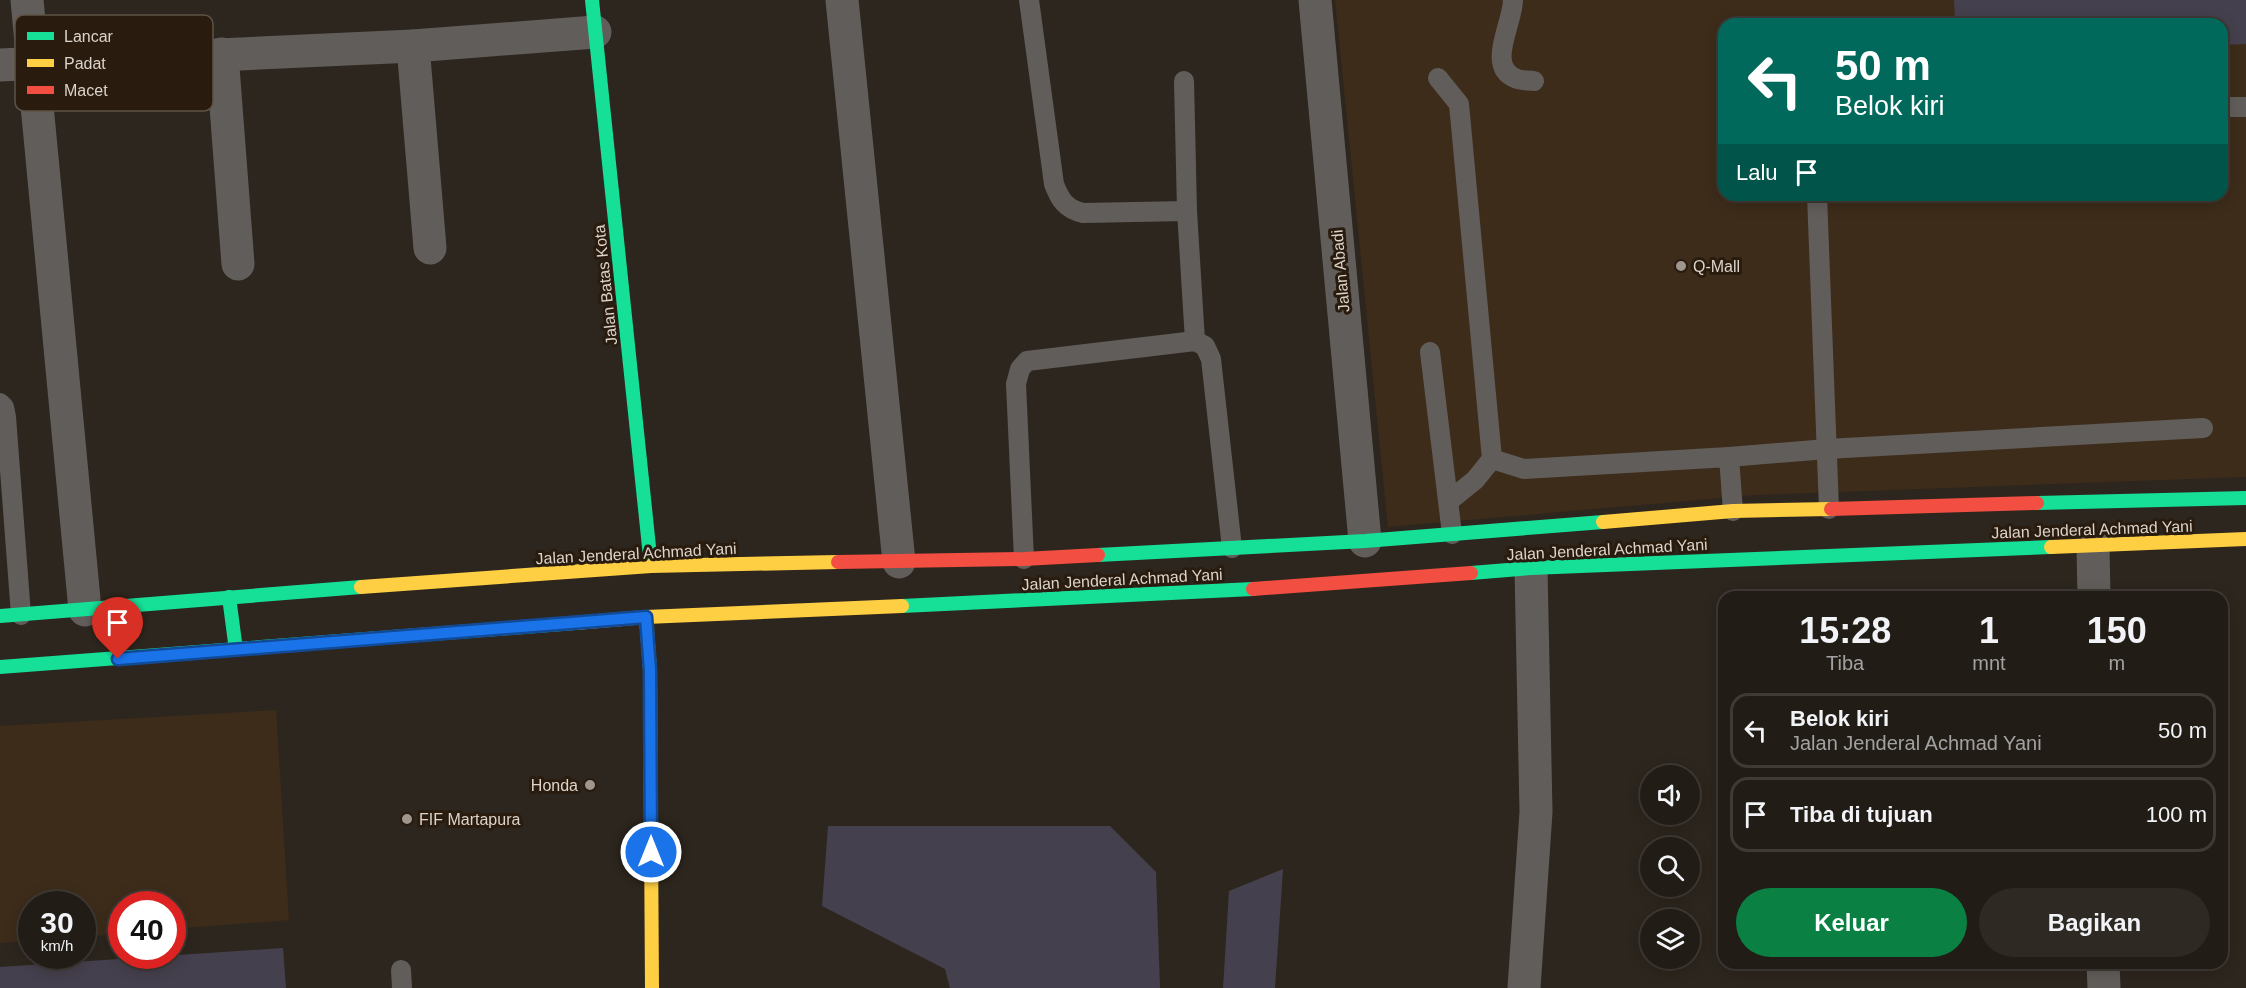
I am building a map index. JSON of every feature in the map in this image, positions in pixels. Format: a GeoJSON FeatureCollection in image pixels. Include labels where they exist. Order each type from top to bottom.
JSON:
{"type":"FeatureCollection","features":[{"type":"Feature","properties":{"kind":"main road","name":"Jalan Batas Kota"},"geometry":{"type":"LineString","coordinates":[[594,16],[651,566]]}},
{"type":"Feature","properties":{"kind":"main road","name":"Jalan Jenderal Achmad Yani"},"geometry":{"type":"LineString","coordinates":[[0,616],[651,566],[1024,559],[1365,542],[1732,511],[2246,498]]}},
{"type":"Feature","properties":{"kind":"main road","name":"Jalan Jenderal Achmad Yani"},"geometry":{"type":"LineString","coordinates":[[0,667],[646,617],[1215,592],[1531,568],[2246,539]]}},
{"type":"Feature","properties":{"kind":"main road"},"geometry":{"type":"LineString","coordinates":[[229,597],[236,650]]}},
{"type":"Feature","properties":{"kind":"main road"},"geometry":{"type":"LineString","coordinates":[[646,617],[650,670],[652,988]]}},
{"type":"Feature","properties":{"kind":"street"},"geometry":{"type":"LineString","coordinates":[[27,0],[29,15]]}},
{"type":"Feature","properties":{"kind":"street"},"geometry":{"type":"LineString","coordinates":[[842,0],[898,562]]}},
{"type":"Feature","properties":{"kind":"street","name":"Jalan Abadi"},"geometry":{"type":"LineString","coordinates":[[1315,0],[1365,542]]}},
{"type":"Feature","properties":{"kind":"street"},"geometry":{"type":"LineString","coordinates":[[213,54],[413,46],[594,16]]}},
{"type":"Feature","properties":{"kind":"street"},"geometry":{"type":"LineString","coordinates":[[413,46],[430,248]]}},
{"type":"Feature","properties":{"kind":"street"},"geometry":{"type":"LineString","coordinates":[[222,54],[238,264]]}},
{"type":"Feature","properties":{"kind":"street"},"geometry":{"type":"LineString","coordinates":[[0,64],[15,64]]}},
{"type":"Feature","properties":{"kind":"street"},"geometry":{"type":"LineString","coordinates":[[39,111],[86,610]]}},
{"type":"Feature","properties":{"kind":"street"},"geometry":{"type":"LineString","coordinates":[[2093,546],[2094,591]]}},
{"type":"Feature","properties":{"kind":"street"},"geometry":{"type":"LineString","coordinates":[[1524,988],[1536,812],[1531,568]]}},
{"type":"Feature","properties":{"kind":"street"},"geometry":{"type":"LineString","coordinates":[[2103,969],[2104,988]]}},
{"type":"Feature","properties":{"kind":"lane"},"geometry":{"type":"LineString","coordinates":[[1029,0],[1054,184],[1060,199],[1071,210],[1083,213],[1187,211]]}},
{"type":"Feature","properties":{"kind":"lane"},"geometry":{"type":"LineString","coordinates":[[1513,0],[1513,10],[1500,58],[1504,71],[1515,79],[1533,81]]}},
{"type":"Feature","properties":{"kind":"lane"},"geometry":{"type":"LineString","coordinates":[[1438,78],[1459,104],[1492,459],[1474,480],[1449,501]]}},
{"type":"Feature","properties":{"kind":"lane"},"geometry":{"type":"LineString","coordinates":[[1184,81],[1187,211],[1195,341]]}},
{"type":"Feature","properties":{"kind":"lane"},"geometry":{"type":"LineString","coordinates":[[2228,107],[2246,107]]}},
{"type":"Feature","properties":{"kind":"lane"},"geometry":{"type":"LineString","coordinates":[[1817,201],[1829,509]]}},
{"type":"Feature","properties":{"kind":"lane"},"geometry":{"type":"LineString","coordinates":[[1024,559],[1016,384],[1020,369],[1027,361],[1195,341],[1205,346],[1211,359],[1232,548]]}},
{"type":"Feature","properties":{"kind":"lane"},"geometry":{"type":"LineString","coordinates":[[1430,352],[1440,419],[1452,534]]}},
{"type":"Feature","properties":{"kind":"lane"},"geometry":{"type":"LineString","coordinates":[[0,403],[4,407],[6,417],[21,615]]}},
{"type":"Feature","properties":{"kind":"lane"},"geometry":{"type":"LineString","coordinates":[[1492,459],[1524,469],[2203,428]]}},
{"type":"Feature","properties":{"kind":"lane"},"geometry":{"type":"LineString","coordinates":[[1729,457],[1732,511]]}},
{"type":"Feature","properties":{"kind":"shaded area"},"geometry":{"type":"Polygon","coordinates":[[[1335,0],[2246,0],[2246,477],[1755,495],[1388,527],[1335,0]]]}},
{"type":"Feature","properties":{"kind":"shaded area"},"geometry":{"type":"Polygon","coordinates":[[[1954,0],[2246,0],[2246,44],[2228,45],[2228,18],[1955,18],[1954,0]]]}},
{"type":"Feature","properties":{"kind":"shaded area"},"geometry":{"type":"Polygon","coordinates":[[[276,710],[289,920],[186,928],[186,891],[108,891],[108,935],[96,936],[96,891],[18,891],[18,942],[0,943],[0,726],[276,710]]]}},
{"type":"Feature","properties":{"kind":"shaded area"},"geometry":{"type":"Polygon","coordinates":[[[828,826],[1110,826],[1156,872],[1160,988],[950,988],[945,969],[822,906],[828,826]]]}},
{"type":"Feature","properties":{"kind":"shaded area"},"geometry":{"type":"Polygon","coordinates":[[[1283,869],[1275,988],[1223,988],[1229,891],[1283,869]]]}},
{"type":"Feature","properties":{"kind":"shaded area"},"geometry":{"type":"Polygon","coordinates":[[[283,948],[286,988],[0,988],[0,967],[96,969],[96,961],[108,960],[108,969],[186,969],[186,955],[283,948]]]}},
{"type":"Feature","properties":{"kind":"traffic: fast"},"geometry":{"type":"LineString","coordinates":[[592,0],[651,566]]}},
{"type":"Feature","properties":{"kind":"traffic: fast"},"geometry":{"type":"LineString","coordinates":[[2037,503],[2246,498]]}},
{"type":"Feature","properties":{"kind":"traffic: fast"},"geometry":{"type":"LineString","coordinates":[[1098,555],[1365,541],[1603,522]]}},
{"type":"Feature","properties":{"kind":"traffic: fast"},"geometry":{"type":"LineString","coordinates":[[1471,573],[1531,568],[2051,547]]}},
{"type":"Feature","properties":{"kind":"traffic: fast"},"geometry":{"type":"LineString","coordinates":[[0,616],[361,587]]}},
{"type":"Feature","properties":{"kind":"traffic: fast"},"geometry":{"type":"LineString","coordinates":[[902,606],[1253,589]]}},
{"type":"Feature","properties":{"kind":"traffic: fast"},"geometry":{"type":"LineString","coordinates":[[229,597],[236,650]]}},
{"type":"Feature","properties":{"kind":"traffic: fast"},"geometry":{"type":"LineString","coordinates":[[0,667],[575,623]]}},
{"type":"Feature","properties":{"kind":"traffic: slow"},"geometry":{"type":"LineString","coordinates":[[1603,522],[1733,511],[1831,509]]}},
{"type":"Feature","properties":{"kind":"traffic: slow"},"geometry":{"type":"LineString","coordinates":[[2051,547],[2246,539]]}},
{"type":"Feature","properties":{"kind":"traffic: slow"},"geometry":{"type":"LineString","coordinates":[[361,587],[651,566],[838,562]]}},
{"type":"Feature","properties":{"kind":"traffic: slow"},"geometry":{"type":"LineString","coordinates":[[575,623],[646,617],[902,606]]}},
{"type":"Feature","properties":{"kind":"traffic: slow"},"geometry":{"type":"LineString","coordinates":[[646,617],[650,670],[652,988]]}},
{"type":"Feature","properties":{"kind":"traffic: jam"},"geometry":{"type":"LineString","coordinates":[[1831,509],[2037,503]]}},
{"type":"Feature","properties":{"kind":"traffic: jam"},"geometry":{"type":"LineString","coordinates":[[838,562],[1024,559],[1098,555]]}},
{"type":"Feature","properties":{"kind":"traffic: jam"},"geometry":{"type":"LineString","coordinates":[[1253,589],[1471,573]]}},
{"type":"Feature","properties":{"kind":"place","name":"Q-Mall"},"geometry":{"type":"Point","coordinates":[1681,266]}},
{"type":"Feature","properties":{"kind":"place","name":"Honda"},"geometry":{"type":"Point","coordinates":[590,785]}},
{"type":"Feature","properties":{"kind":"place","name":"FIF Martapura"},"geometry":{"type":"Point","coordinates":[407,819]}},
{"type":"Feature","properties":{"kind":"route"},"geometry":{"type":"LineString","coordinates":[[118,659],[646,617],[650,670],[651,852]]}}]}
